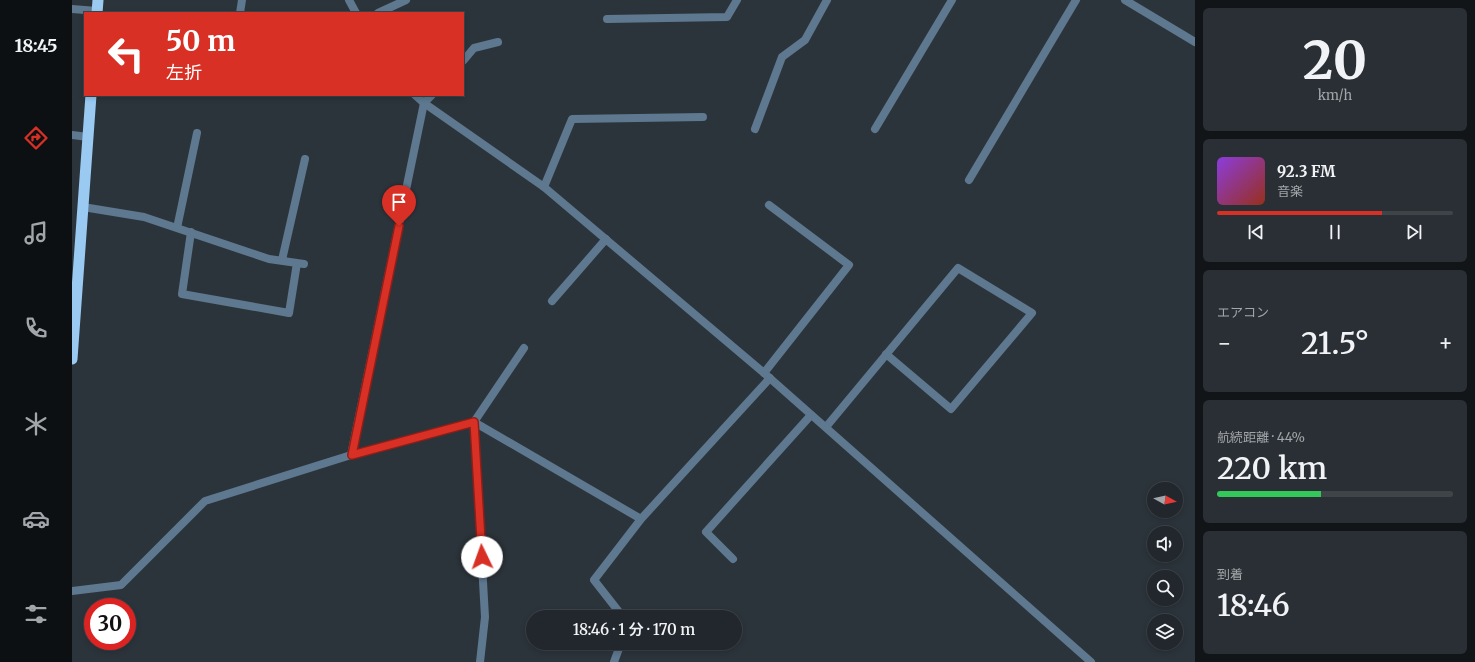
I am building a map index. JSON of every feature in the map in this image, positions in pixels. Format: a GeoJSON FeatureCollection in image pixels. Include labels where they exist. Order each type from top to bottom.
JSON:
{"type":"FeatureCollection","features":[{"type":"Feature","properties":{"kind":"highway"},"geometry":{"type":"LineString","coordinates":[[97,12],[98,0]]}},
{"type":"Feature","properties":{"kind":"highway"},"geometry":{"type":"LineString","coordinates":[[72,359],[73,328],[91,96]]}},
{"type":"Feature","properties":{"kind":"street"},"geometry":{"type":"LineString","coordinates":[[240,12],[242,0]]}},
{"type":"Feature","properties":{"kind":"street"},"geometry":{"type":"LineString","coordinates":[[349,0],[355,12]]}},
{"type":"Feature","properties":{"kind":"street"},"geometry":{"type":"LineString","coordinates":[[380,12],[406,0]]}},
{"type":"Feature","properties":{"kind":"street"},"geometry":{"type":"LineString","coordinates":[[607,19],[727,18],[737,0]]}},
{"type":"Feature","properties":{"kind":"street"},"geometry":{"type":"LineString","coordinates":[[755,129],[782,57],[805,40],[827,0]]}},
{"type":"Feature","properties":{"kind":"street"},"geometry":{"type":"LineString","coordinates":[[875,129],[952,0]]}},
{"type":"Feature","properties":{"kind":"street"},"geometry":{"type":"LineString","coordinates":[[969,180],[1076,0]]}},
{"type":"Feature","properties":{"kind":"street"},"geometry":{"type":"LineString","coordinates":[[1125,0],[1195,42]]}},
{"type":"Feature","properties":{"kind":"street"},"geometry":{"type":"LineString","coordinates":[[72,9],[97,12]]}},
{"type":"Feature","properties":{"kind":"street"},"geometry":{"type":"LineString","coordinates":[[464,60],[474,48],[498,42]]}},
{"type":"Feature","properties":{"kind":"street"},"geometry":{"type":"LineString","coordinates":[[416,96],[544,187],[767,375],[1091,662]]}},
{"type":"Feature","properties":{"kind":"street"},"geometry":{"type":"LineString","coordinates":[[352,455],[424,103],[431,96]]}},
{"type":"Feature","properties":{"kind":"street"},"geometry":{"type":"LineString","coordinates":[[544,187],[572,119],[703,117]]}},
{"type":"Feature","properties":{"kind":"street"},"geometry":{"type":"LineString","coordinates":[[177,228],[197,133]]}},
{"type":"Feature","properties":{"kind":"street"},"geometry":{"type":"LineString","coordinates":[[72,134],[88,137]]}},
{"type":"Feature","properties":{"kind":"street"},"geometry":{"type":"LineString","coordinates":[[282,260],[305,159]]}},
{"type":"Feature","properties":{"kind":"street"},"geometry":{"type":"LineString","coordinates":[[618,610],[594,580],[641,519],[767,375],[849,265],[769,205]]}},
{"type":"Feature","properties":{"kind":"street"},"geometry":{"type":"LineString","coordinates":[[83,207],[144,217],[191,232],[269,259],[300,263],[289,313],[182,294],[191,232]]}},
{"type":"Feature","properties":{"kind":"street"},"geometry":{"type":"LineString","coordinates":[[552,301],[606,239]]}},
{"type":"Feature","properties":{"kind":"street"},"geometry":{"type":"LineString","coordinates":[[826,427],[886,354],[958,268],[1032,313],[951,409],[886,354]]}},
{"type":"Feature","properties":{"kind":"street"},"geometry":{"type":"LineString","coordinates":[[480,662],[485,617],[474,422],[524,348]]}},
{"type":"Feature","properties":{"kind":"street"},"geometry":{"type":"LineString","coordinates":[[733,560],[706,532],[811,415]]}},
{"type":"Feature","properties":{"kind":"street"},"geometry":{"type":"LineString","coordinates":[[72,591],[120,585],[205,500],[352,455],[474,422],[641,519]]}},
{"type":"Feature","properties":{"kind":"street"},"geometry":{"type":"LineString","coordinates":[[614,662],[618,650]]}},
{"type":"Feature","properties":{"kind":"route"},"geometry":{"type":"LineString","coordinates":[[399,226],[352,455],[474,422],[482,557]]}}]}
